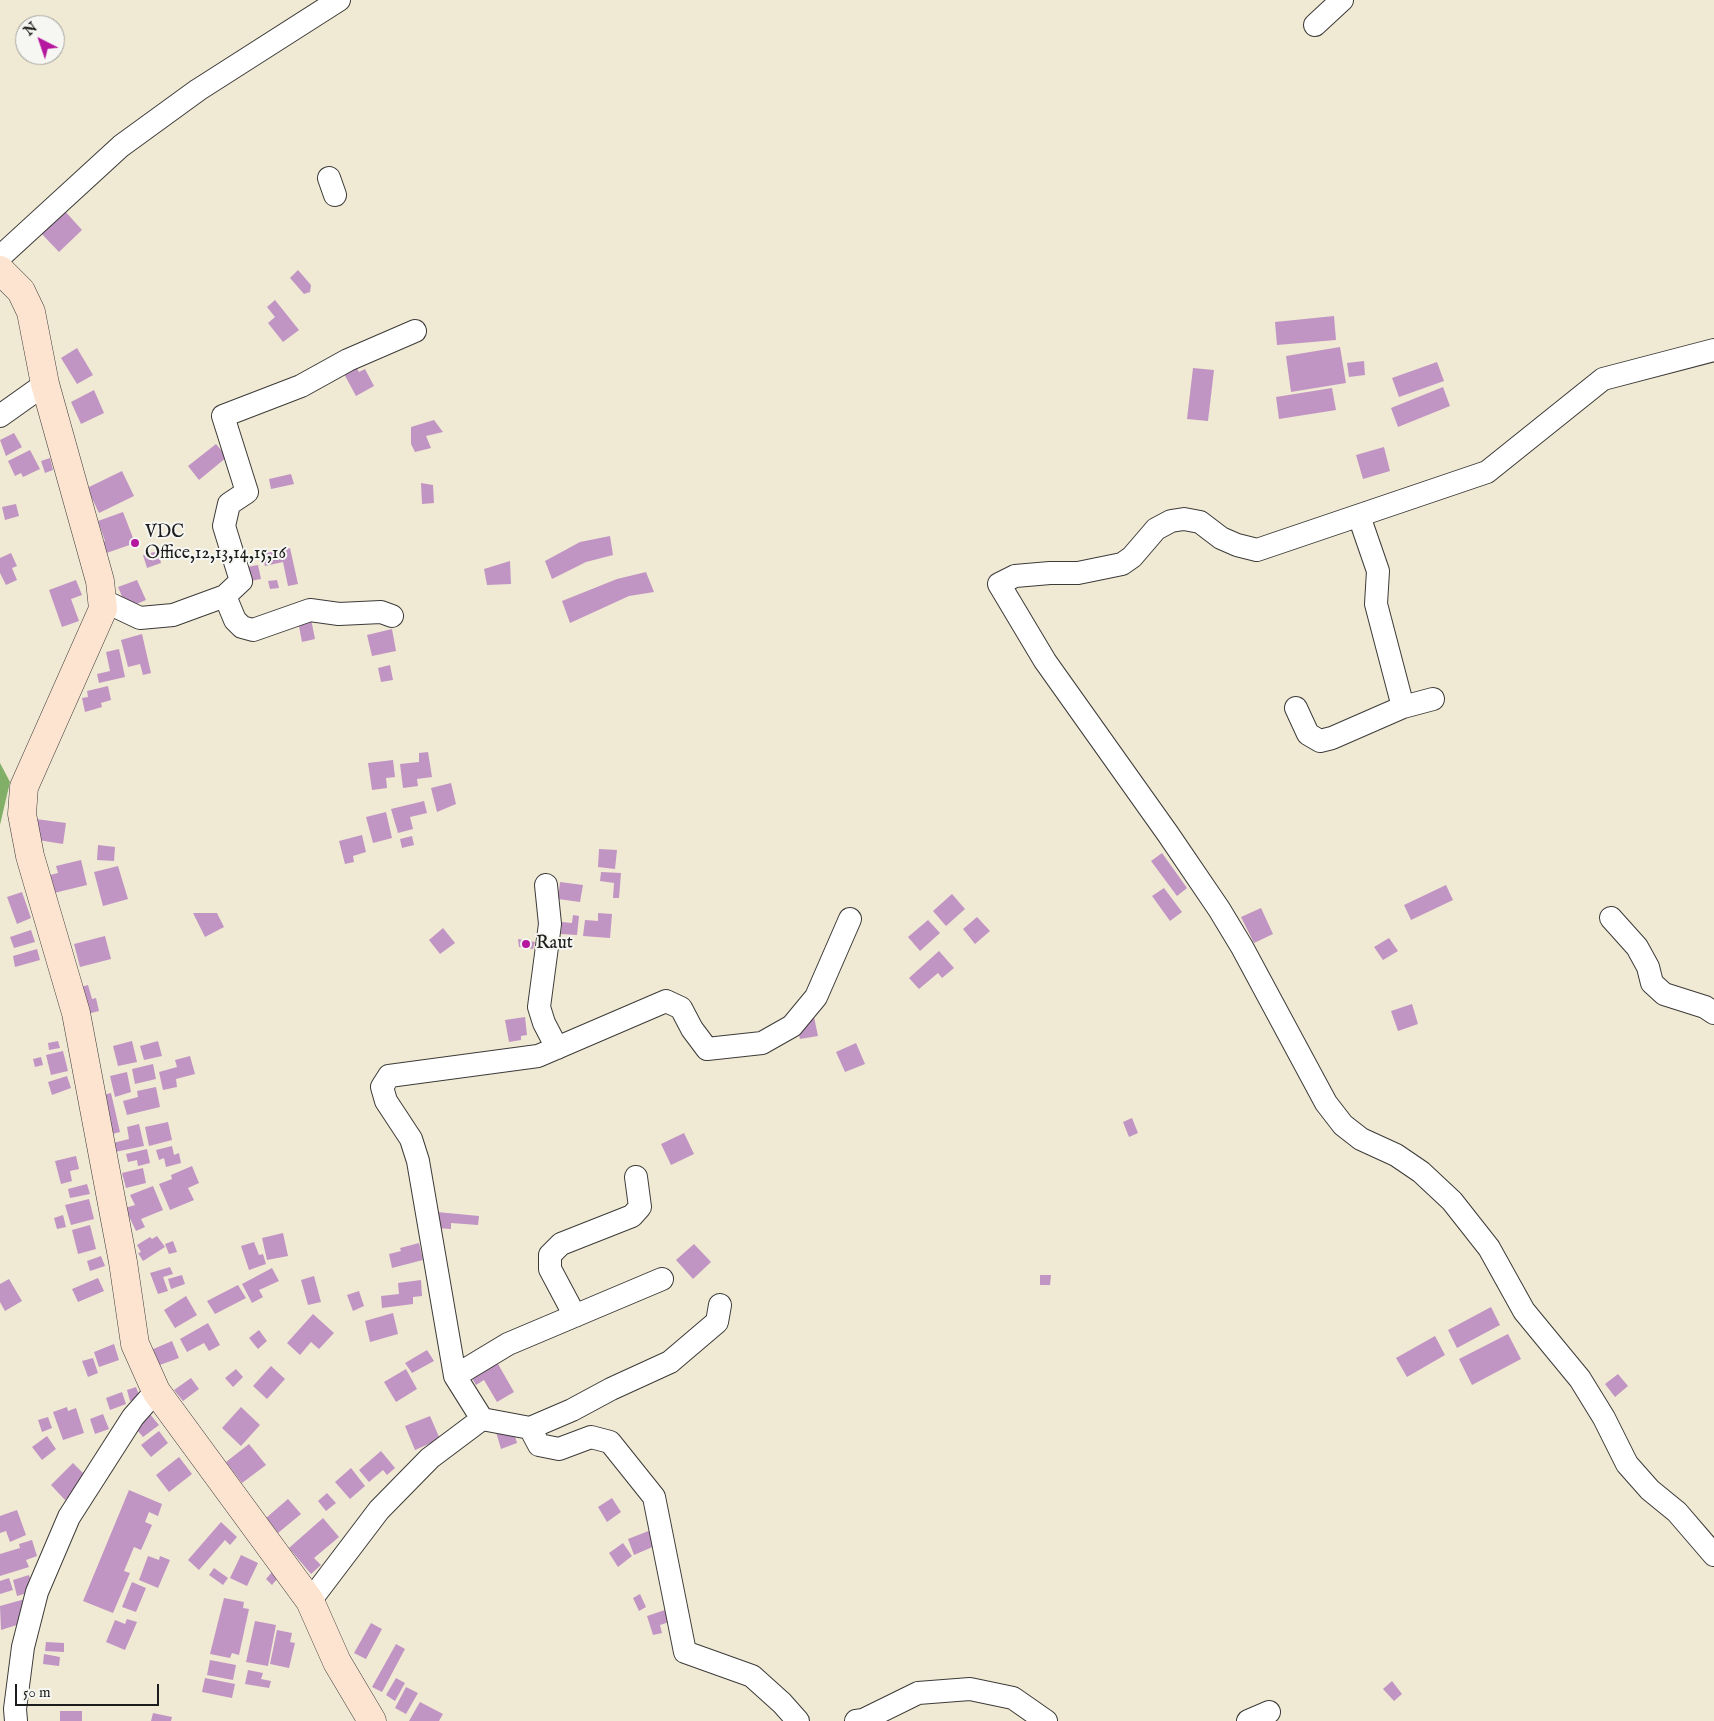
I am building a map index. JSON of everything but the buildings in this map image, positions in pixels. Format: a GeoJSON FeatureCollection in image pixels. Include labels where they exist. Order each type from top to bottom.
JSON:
{"type":"FeatureCollection","features":[{"type":"Feature","properties":{"kind":"main road"},"geometry":{"type":"LineString","coordinates":[[0,270],[21,291],[31,312],[45,384],[100,582],[103,609],[94,634],[24,787],[22,814],[30,856],[76,1012],[123,1262],[135,1344],[156,1391],[310,1601],[338,1662],[372,1721]]}},
{"type":"Feature","properties":{"kind":"street"},"geometry":{"type":"LineString","coordinates":[[0,258],[122,146],[198,90],[339,0]]}},
{"type":"Feature","properties":{"kind":"street"},"geometry":{"type":"LineString","coordinates":[[1315,25],[1342,0]]}},
{"type":"Feature","properties":{"kind":"street"},"geometry":{"type":"LineString","coordinates":[[102,600],[140,618],[173,615],[225,596],[241,581],[224,526],[229,504],[247,492],[223,416],[301,386],[348,360],[415,331]]}},
{"type":"Feature","properties":{"kind":"street"},"geometry":{"type":"LineString","coordinates":[[1714,350],[1603,380],[1487,472],[1256,550],[1221,538],[1200,522],[1184,519],[1171,521],[1156,529],[1132,557],[1122,564],[1078,574],[1050,573],[1015,576],[999,584],[1045,661],[1168,834],[1219,910],[1242,947],[1326,1102],[1343,1125],[1355,1134],[1396,1154],[1452,1201],[1489,1248],[1524,1310],[1580,1379],[1604,1418],[1627,1464],[1650,1490],[1677,1512],[1714,1555]]}},
{"type":"Feature","properties":{"kind":"street"},"geometry":{"type":"LineString","coordinates":[[0,416],[45,384]]}},
{"type":"Feature","properties":{"kind":"street"},"geometry":{"type":"LineString","coordinates":[[1358,516],[1378,571],[1376,604],[1403,707]]}},
{"type":"Feature","properties":{"kind":"street"},"geometry":{"type":"LineString","coordinates":[[225,596],[236,620],[242,627],[253,630],[310,610],[340,614],[381,612],[392,616]]}},
{"type":"Feature","properties":{"kind":"street"},"geometry":{"type":"LineString","coordinates":[[1296,708],[1308,734],[1320,740],[1332,738],[1403,707],[1434,699]]}},
{"type":"Feature","properties":{"kind":"street"},"geometry":{"type":"LineString","coordinates":[[546,885],[550,924],[539,1007],[544,1023],[557,1048]]}},
{"type":"Feature","properties":{"kind":"street"},"geometry":{"type":"LineString","coordinates":[[1611,918],[1637,947],[1648,968],[1652,984],[1664,994],[1705,1007],[1714,1013]]}},
{"type":"Feature","properties":{"kind":"street"},"geometry":{"type":"LineString","coordinates":[[720,1305],[717,1322],[670,1362],[611,1389],[572,1410],[530,1428],[482,1419],[455,1376],[418,1161],[412,1138],[386,1101],[382,1087],[389,1076],[538,1056],[666,1001],[682,1008],[692,1029],[707,1049],[762,1043],[792,1026],[816,997],[850,919]]}},
{"type":"Feature","properties":{"kind":"street"},"geometry":{"type":"LineString","coordinates":[[575,1316],[550,1270],[550,1254],[561,1244],[632,1216],[640,1207],[636,1177]]}},
{"type":"Feature","properties":{"kind":"street"},"geometry":{"type":"LineString","coordinates":[[455,1376],[508,1344],[662,1279]]}},
{"type":"Feature","properties":{"kind":"street"},"geometry":{"type":"LineString","coordinates":[[16,1721],[15,1708],[23,1647],[37,1592],[69,1517],[133,1417],[156,1391]]}},
{"type":"Feature","properties":{"kind":"street"},"geometry":{"type":"LineString","coordinates":[[310,1601],[379,1510],[430,1458],[482,1419]]}},
{"type":"Feature","properties":{"kind":"street"},"geometry":{"type":"LineString","coordinates":[[530,1428],[539,1445],[559,1449],[592,1438],[610,1442],[654,1497],[685,1652],[752,1676],[782,1703],[798,1721]]}},
{"type":"Feature","properties":{"kind":"street"},"geometry":{"type":"LineString","coordinates":[[856,1721],[863,1720],[918,1693],[970,1689],[1013,1698],[1046,1721]]}},
{"type":"Feature","properties":{"kind":"street"},"geometry":{"type":"LineString","coordinates":[[1248,1721],[1269,1712]]}},
{"type":"Feature","properties":{"kind":"green space"},"geometry":{"type":"Polygon","coordinates":[[[0,763],[10,782],[0,825],[0,763]]]}},
{"type":"Feature","properties":{"kind":"place","name":"VDC Office,12,13,14,15,16"},"geometry":{"type":"Point","coordinates":[135,543]}},
{"type":"Feature","properties":{"kind":"place","name":"Raut"},"geometry":{"type":"Point","coordinates":[526,944]}}]}
